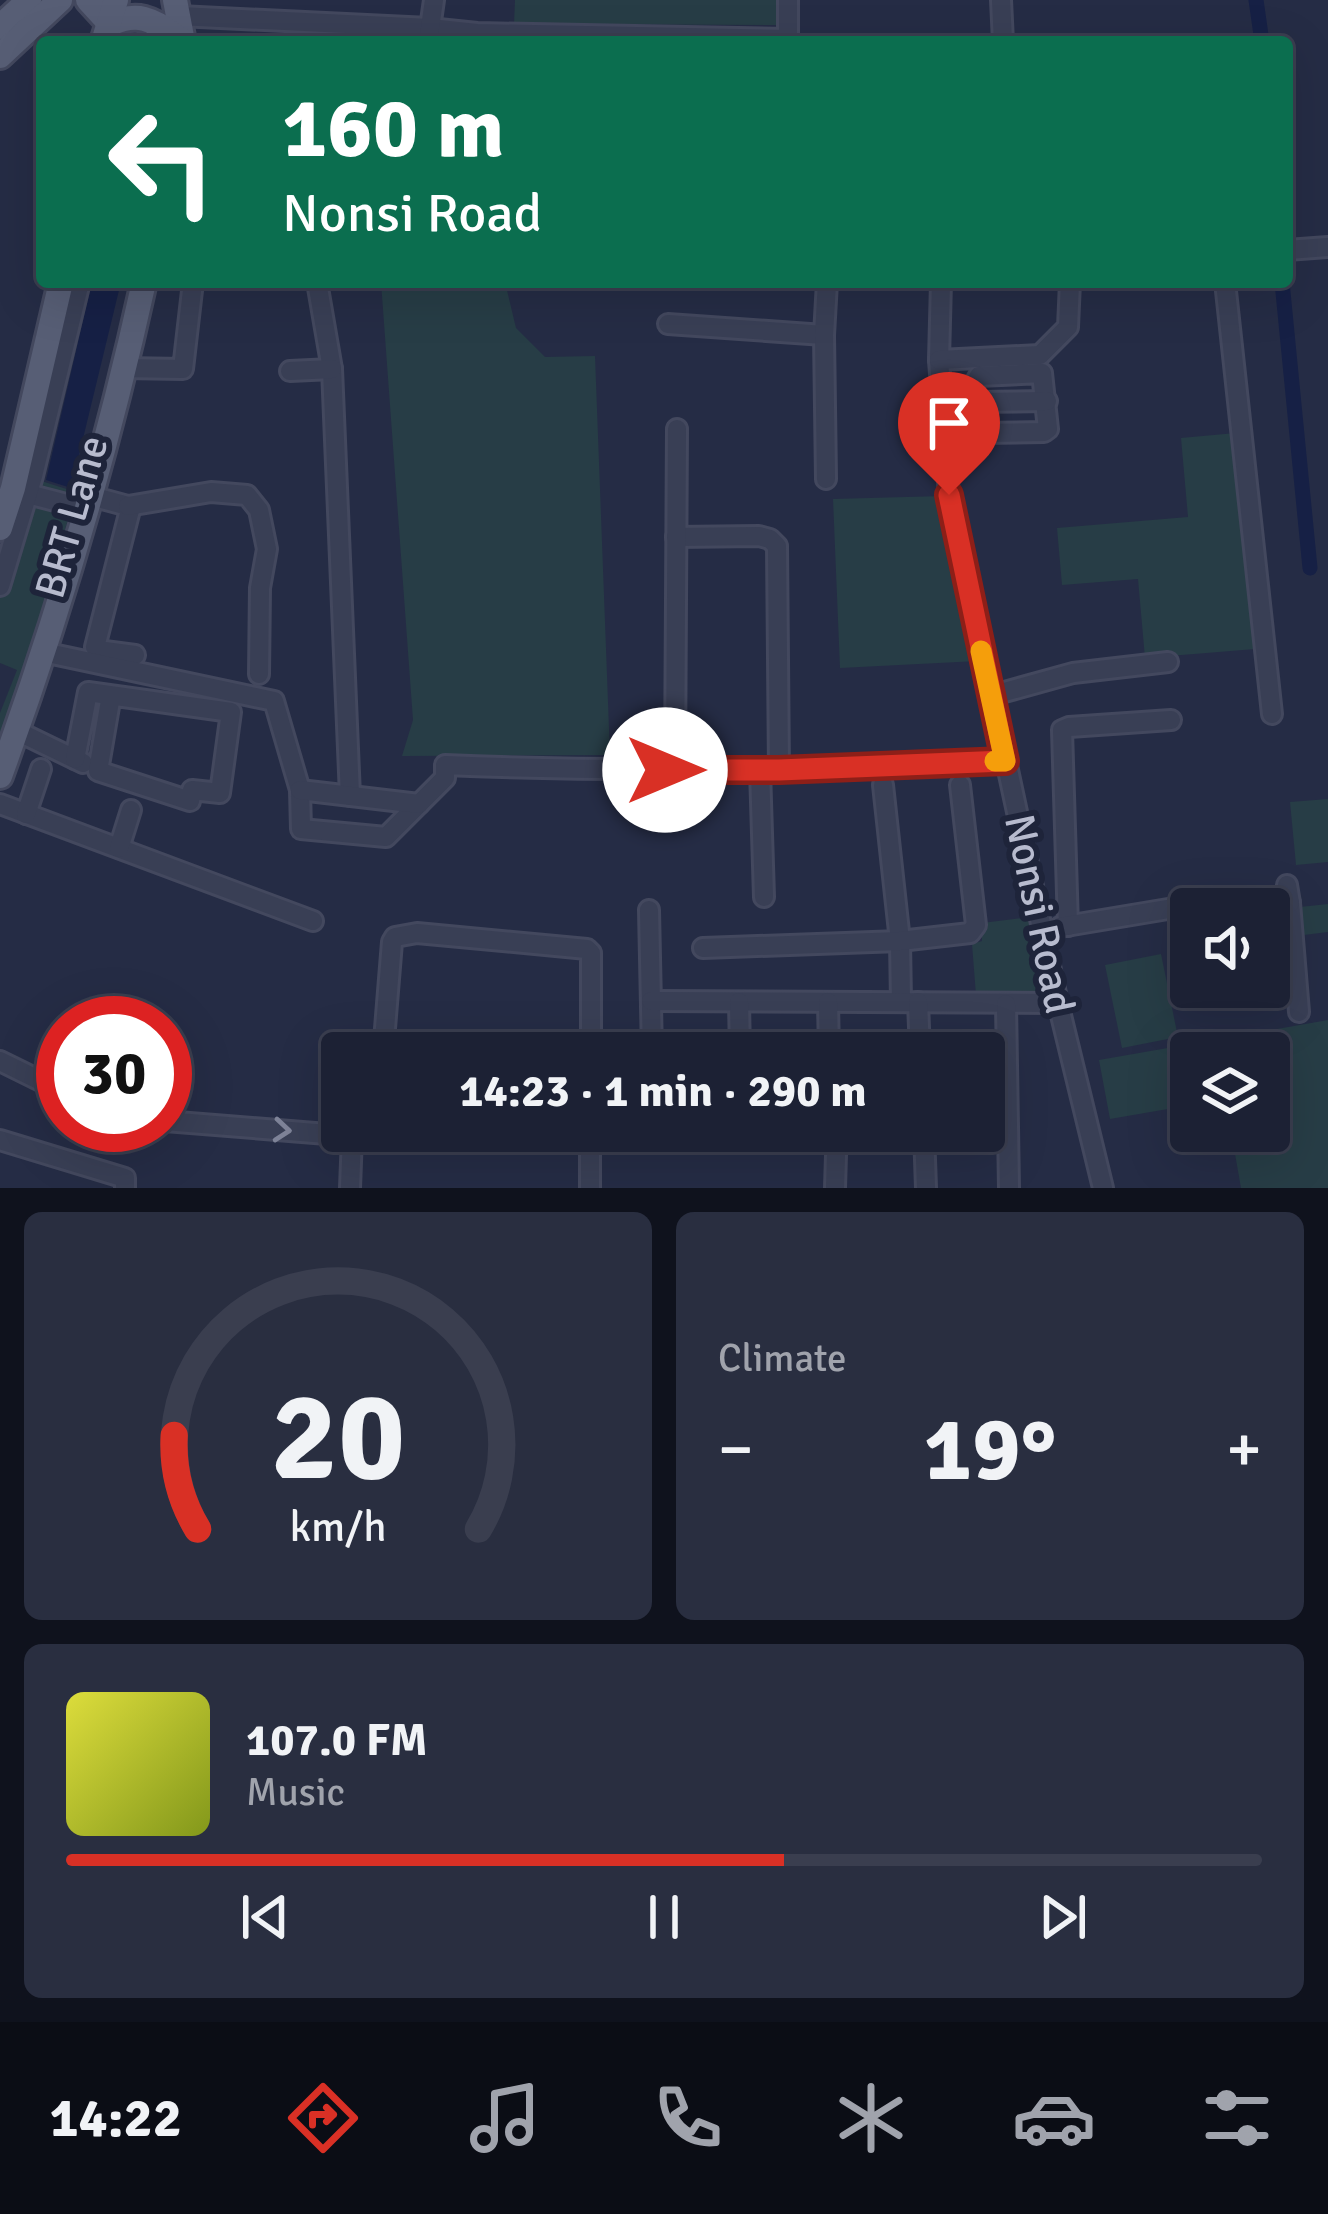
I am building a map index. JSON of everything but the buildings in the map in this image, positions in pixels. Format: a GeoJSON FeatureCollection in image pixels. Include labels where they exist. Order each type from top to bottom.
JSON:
{"type":"FeatureCollection","features":[{"type":"Feature","properties":{"kind":"main road"},"geometry":{"type":"LineString","coordinates":[[0,27],[29,0]]}},
{"type":"Feature","properties":{"kind":"main road"},"geometry":{"type":"LineString","coordinates":[[0,56],[60,0]]}},
{"type":"Feature","properties":{"kind":"main road"},"geometry":{"type":"LineString","coordinates":[[88,0],[111,27],[137,16],[180,23]]}},
{"type":"Feature","properties":{"kind":"main road"},"geometry":{"type":"LineString","coordinates":[[0,528],[61,288]]}},
{"type":"Feature","properties":{"kind":"main road"},"geometry":{"type":"LineString","coordinates":[[0,776],[8,740],[44,652],[143,288]]}},
{"type":"Feature","properties":{"kind":"street"},"geometry":{"type":"LineString","coordinates":[[429,35],[434,0]]}},
{"type":"Feature","properties":{"kind":"street"},"geometry":{"type":"LineString","coordinates":[[788,0],[788,36]]}},
{"type":"Feature","properties":{"kind":"street"},"geometry":{"type":"LineString","coordinates":[[1000,0],[1003,36]]}},
{"type":"Feature","properties":{"kind":"street"},"geometry":{"type":"LineString","coordinates":[[180,23],[235,20],[326,33],[501,36]]}},
{"type":"Feature","properties":{"kind":"street"},"geometry":{"type":"LineString","coordinates":[[233,36],[235,20]]}},
{"type":"Feature","properties":{"kind":"street"},"geometry":{"type":"LineString","coordinates":[[1293,250],[1328,247]]}},
{"type":"Feature","properties":{"kind":"street","name":"BRT Lane"},"geometry":{"type":"LineString","coordinates":[[0,586],[28,494],[79,288]]}},
{"type":"Feature","properties":{"kind":"street","name":"BRT Lane"},"geometry":{"type":"LineString","coordinates":[[8,740],[85,501],[132,288]]}},
{"type":"Feature","properties":{"kind":"street"},"geometry":{"type":"LineString","coordinates":[[124,368],[183,370],[193,288]]}},
{"type":"Feature","properties":{"kind":"street"},"geometry":{"type":"LineString","coordinates":[[318,288],[332,369],[350,796]]}},
{"type":"Feature","properties":{"kind":"street"},"geometry":{"type":"LineString","coordinates":[[826,479],[827,288]]}},
{"type":"Feature","properties":{"kind":"street","name":"Nonsi Road"},"geometry":{"type":"LineString","coordinates":[[941,288],[939,360],[949,495],[1058,1003],[1103,1188]]}},
{"type":"Feature","properties":{"kind":"street"},"geometry":{"type":"LineString","coordinates":[[939,360],[1040,356],[1068,327],[1070,288]]}},
{"type":"Feature","properties":{"kind":"street"},"geometry":{"type":"LineString","coordinates":[[1226,288],[1272,714]]}},
{"type":"Feature","properties":{"kind":"street"},"geometry":{"type":"LineString","coordinates":[[668,324],[824,335]]}},
{"type":"Feature","properties":{"kind":"street"},"geometry":{"type":"LineString","coordinates":[[290,371],[332,369]]}},
{"type":"Feature","properties":{"kind":"street"},"geometry":{"type":"LineString","coordinates":[[1040,373],[1047,401],[1046,431],[981,433],[974,395],[979,376],[1040,373]]}},
{"type":"Feature","properties":{"kind":"street"},"geometry":{"type":"LineString","coordinates":[[941,390],[1047,401]]}},
{"type":"Feature","properties":{"kind":"street"},"geometry":{"type":"LineString","coordinates":[[675,770],[677,429]]}},
{"type":"Feature","properties":{"kind":"street"},"geometry":{"type":"LineString","coordinates":[[28,494],[128,506],[212,492],[247,496],[259,510],[267,549],[260,588],[259,674]]}},
{"type":"Feature","properties":{"kind":"street"},"geometry":{"type":"LineString","coordinates":[[128,506],[130,520],[94,644],[97,650],[135,655]]}},
{"type":"Feature","properties":{"kind":"street"},"geometry":{"type":"LineString","coordinates":[[676,537],[759,536],[777,546],[764,897]]}},
{"type":"Feature","properties":{"kind":"street"},"geometry":{"type":"LineString","coordinates":[[44,652],[274,701],[299,790],[301,829],[386,837],[445,778],[446,765],[770,770],[1005,761]]}},
{"type":"Feature","properties":{"kind":"street"},"geometry":{"type":"LineString","coordinates":[[990,696],[1072,673],[1168,662]]}},
{"type":"Feature","properties":{"kind":"street"},"geometry":{"type":"LineString","coordinates":[[8,740],[75,759],[98,772],[190,802],[192,790],[220,793],[231,712],[88,692],[75,759]]}},
{"type":"Feature","properties":{"kind":"street"},"geometry":{"type":"LineString","coordinates":[[98,772],[111,695]]}},
{"type":"Feature","properties":{"kind":"street"},"geometry":{"type":"LineString","coordinates":[[1067,926],[1062,730],[1171,720]]}},
{"type":"Feature","properties":{"kind":"street"},"geometry":{"type":"LineString","coordinates":[[26,814],[41,770]]}},
{"type":"Feature","properties":{"kind":"street"},"geometry":{"type":"LineString","coordinates":[[883,785],[900,941],[916,1032]]}},
{"type":"Feature","properties":{"kind":"street"},"geometry":{"type":"LineString","coordinates":[[704,947],[970,934],[976,925],[960,785]]}},
{"type":"Feature","properties":{"kind":"street"},"geometry":{"type":"LineString","coordinates":[[299,790],[419,804]]}},
{"type":"Feature","properties":{"kind":"street"},"geometry":{"type":"LineString","coordinates":[[0,804],[313,921]]}},
{"type":"Feature","properties":{"kind":"street"},"geometry":{"type":"LineString","coordinates":[[119,848],[131,810]]}},
{"type":"Feature","properties":{"kind":"street"},"geometry":{"type":"LineString","coordinates":[[1043,931],[1170,901]]}},
{"type":"Feature","properties":{"kind":"street"},"geometry":{"type":"LineString","coordinates":[[650,910],[652,1032]]}},
{"type":"Feature","properties":{"kind":"street"},"geometry":{"type":"LineString","coordinates":[[1290,926],[1299,1012]]}},
{"type":"Feature","properties":{"kind":"street"},"geometry":{"type":"LineString","coordinates":[[385,1032],[392,942],[395,937],[416,933],[587,949],[591,953],[591,1032]]}},
{"type":"Feature","properties":{"kind":"street"},"geometry":{"type":"LineString","coordinates":[[651,1001],[1058,1003]]}},
{"type":"Feature","properties":{"kind":"street"},"geometry":{"type":"LineString","coordinates":[[739,1001],[740,1032]]}},
{"type":"Feature","properties":{"kind":"street"},"geometry":{"type":"LineString","coordinates":[[827,1002],[828,1032]]}},
{"type":"Feature","properties":{"kind":"street"},"geometry":{"type":"LineString","coordinates":[[1006,1004],[1009,1188]]}},
{"type":"Feature","properties":{"kind":"street"},"geometry":{"type":"LineString","coordinates":[[0,1061],[36,1079]]}},
{"type":"Feature","properties":{"kind":"street"},"geometry":{"type":"LineString","coordinates":[[192,1123],[321,1134]]}},
{"type":"Feature","properties":{"kind":"street"},"geometry":{"type":"LineString","coordinates":[[0,1140],[125,1178],[125,1188]]}},
{"type":"Feature","properties":{"kind":"street"},"geometry":{"type":"LineString","coordinates":[[350,1188],[351,1152]]}},
{"type":"Feature","properties":{"kind":"street"},"geometry":{"type":"LineString","coordinates":[[590,1152],[590,1188]]}},
{"type":"Feature","properties":{"kind":"street"},"geometry":{"type":"LineString","coordinates":[[834,1152],[835,1188]]}},
{"type":"Feature","properties":{"kind":"street"},"geometry":{"type":"LineString","coordinates":[[925,1152],[926,1188]]}},
{"type":"Feature","properties":{"kind":"shaded area"},"geometry":{"type":"Polygon","coordinates":[[[515,0],[782,0],[781,25],[514,24],[515,0]]]}},
{"type":"Feature","properties":{"kind":"shaded area"},"geometry":{"type":"Polygon","coordinates":[[[381,288],[506,288],[516,328],[545,357],[595,356],[610,755],[402,756],[413,720],[381,288]]]}},
{"type":"Feature","properties":{"kind":"shaded area"},"geometry":{"type":"Polygon","coordinates":[[[1236,433],[1255,649],[1145,658],[1138,579],[1062,585],[1057,528],[1188,517],[1181,438],[1236,433]]]}},
{"type":"Feature","properties":{"kind":"shaded area"},"geometry":{"type":"Polygon","coordinates":[[[35,479],[76,492],[0,737],[0,713],[17,670],[0,663],[0,597],[35,479]]]}},
{"type":"Feature","properties":{"kind":"shaded area"},"geometry":{"type":"Polygon","coordinates":[[[943,496],[978,661],[840,668],[833,499],[943,496]]]}},
{"type":"Feature","properties":{"kind":"shaded area"},"geometry":{"type":"Polygon","coordinates":[[[1328,799],[1328,862],[1296,865],[1290,802],[1328,799]]]}},
{"type":"Feature","properties":{"kind":"shaded area"},"geometry":{"type":"Polygon","coordinates":[[[1328,904],[1328,932],[1304,935],[1300,907],[1328,904]]]}},
{"type":"Feature","properties":{"kind":"shaded area"},"geometry":{"type":"Polygon","coordinates":[[[1031,917],[1048,994],[976,995],[972,944],[982,941],[982,923],[1031,917]]]}},
{"type":"Feature","properties":{"kind":"shaded area"},"geometry":{"type":"Polygon","coordinates":[[[1161,954],[1177,1032],[1170,1032],[1170,1039],[1122,1048],[1105,965],[1161,954]]]}},
{"type":"Feature","properties":{"kind":"shaded area"},"geometry":{"type":"Polygon","coordinates":[[[1328,1020],[1328,1188],[1241,1188],[1235,1152],[1290,1152],[1290,1032],[1259,1032],[1328,1020]]]}},
{"type":"Feature","properties":{"kind":"shaded area"},"geometry":{"type":"Polygon","coordinates":[[[1170,1048],[1170,1109],[1110,1119],[1099,1060],[1170,1048]]]}},
{"type":"Feature","properties":{"kind":"water"},"geometry":{"type":"Polygon","coordinates":[[[91,288],[120,288],[71,488],[46,480],[91,288]]]}},
{"type":"Feature","properties":{"kind":"waterway"},"geometry":{"type":"LineString","coordinates":[[1256,0],[1261,36]]}},
{"type":"Feature","properties":{"kind":"waterway"},"geometry":{"type":"LineString","coordinates":[[1283,288],[1310,568]]}},
{"type":"Feature","properties":{"kind":"slow traffic"},"geometry":{"type":"LineString","coordinates":[[981,651],[1005,761],[995,761]]}},
{"type":"Feature","properties":{"kind":"route"},"geometry":{"type":"LineString","coordinates":[[665,770],[1005,761],[949,495]]}}]}
